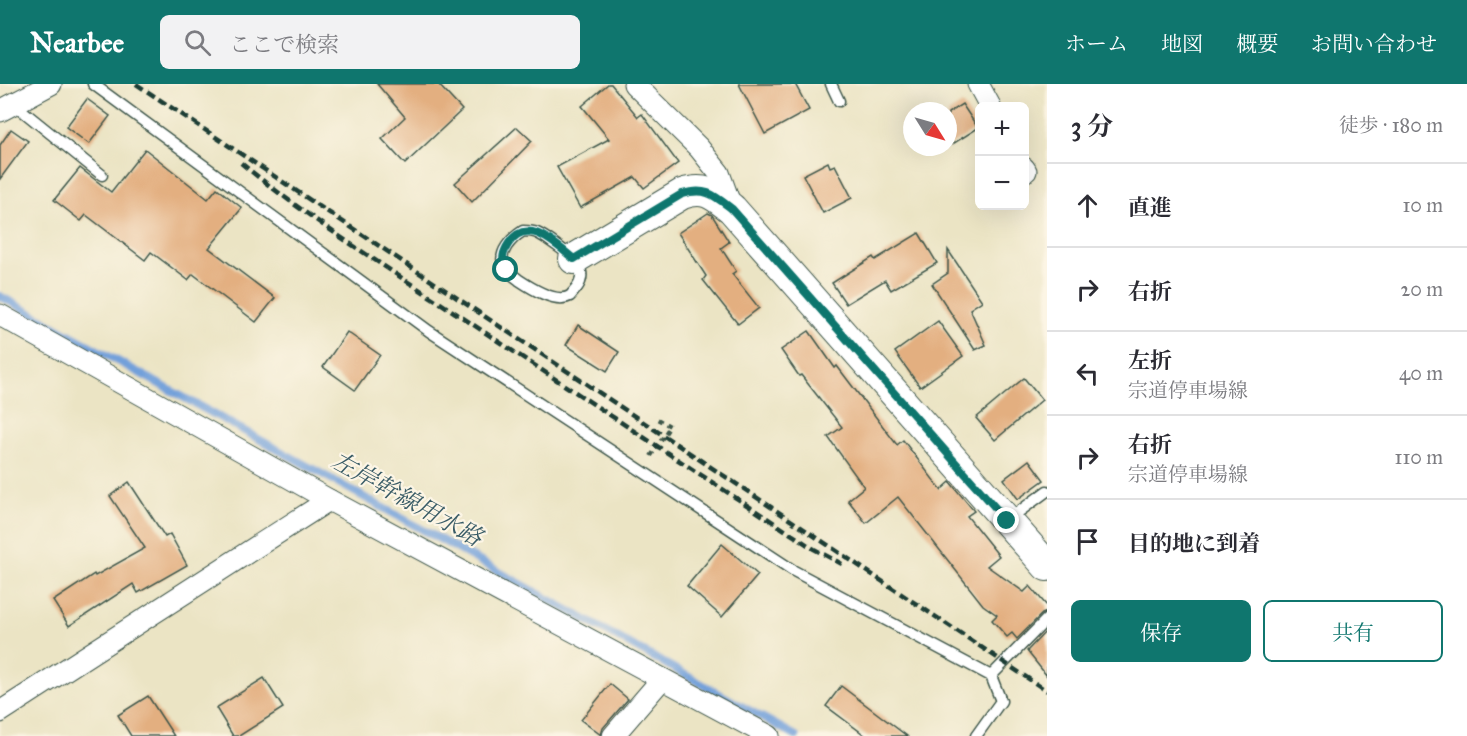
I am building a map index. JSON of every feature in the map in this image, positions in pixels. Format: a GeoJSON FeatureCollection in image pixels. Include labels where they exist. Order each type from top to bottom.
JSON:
{"type":"FeatureCollection","features":[{"type":"Feature","properties":{"kind":"main road"},"geometry":{"type":"LineString","coordinates":[[574,259],[682,194],[706,191],[721,200],[732,209],[1047,566]]}},
{"type":"Feature","properties":{"kind":"street"},"geometry":{"type":"LineString","coordinates":[[7,107],[51,84]]}},
{"type":"Feature","properties":{"kind":"street"},"geometry":{"type":"LineString","coordinates":[[978,84],[988,102]]}},
{"type":"Feature","properties":{"kind":"street"},"geometry":{"type":"LineString","coordinates":[[642,86],[719,173],[732,209]]}},
{"type":"Feature","properties":{"kind":"street"},"geometry":{"type":"LineString","coordinates":[[0,315],[329,500],[769,736]]}},
{"type":"Feature","properties":{"kind":"street"},"geometry":{"type":"LineString","coordinates":[[0,712],[329,500]]}},
{"type":"Feature","properties":{"kind":"street"},"geometry":{"type":"LineString","coordinates":[[613,736],[662,678]]}},
{"type":"Feature","properties":{"kind":"lane"},"geometry":{"type":"LineString","coordinates":[[93,84],[429,331],[794,571],[991,676],[1001,701],[976,736]]}},
{"type":"Feature","properties":{"kind":"lane"},"geometry":{"type":"LineString","coordinates":[[831,84],[839,101]]}},
{"type":"Feature","properties":{"kind":"lane"},"geometry":{"type":"LineString","coordinates":[[7,107],[102,175]]}},
{"type":"Feature","properties":{"kind":"lane"},"geometry":{"type":"LineString","coordinates":[[523,231],[535,232],[545,237],[574,259],[582,276],[580,284],[568,297],[560,298],[539,292],[526,284],[506,270],[502,258],[513,238],[523,231]]}},
{"type":"Feature","properties":{"kind":"lane"},"geometry":{"type":"LineString","coordinates":[[1007,521],[1047,491]]}},
{"type":"Feature","properties":{"kind":"lane"},"geometry":{"type":"LineString","coordinates":[[991,676],[1047,619]]}},
{"type":"Feature","properties":{"kind":"path"},"geometry":{"type":"LineString","coordinates":[[648,460],[670,426],[657,419]]}},
{"type":"Feature","properties":{"kind":"building"},"geometry":{"type":"Polygon","coordinates":[[[377,84],[438,84],[462,110],[405,164],[382,139],[405,117],[377,84]]]}},
{"type":"Feature","properties":{"kind":"building"},"geometry":{"type":"Polygon","coordinates":[[[608,84],[611,84],[638,117],[642,114],[678,163],[644,188],[635,177],[580,208],[557,167],[609,139],[582,106],[608,84]]]}},
{"type":"Feature","properties":{"kind":"building"},"geometry":{"type":"Polygon","coordinates":[[[739,84],[795,84],[809,110],[765,134],[739,84]]]}},
{"type":"Feature","properties":{"kind":"building"},"geometry":{"type":"Polygon","coordinates":[[[87,99],[110,116],[89,144],[66,127],[87,99]]]}},
{"type":"Feature","properties":{"kind":"building"},"geometry":{"type":"Polygon","coordinates":[[[962,104],[975,124],[975,130],[957,141],[957,107],[962,104]]]}},
{"type":"Feature","properties":{"kind":"building"},"geometry":{"type":"Polygon","coordinates":[[[517,127],[532,141],[472,202],[455,183],[517,127]]]}},
{"type":"Feature","properties":{"kind":"building"},"geometry":{"type":"Polygon","coordinates":[[[11,129],[28,141],[0,179],[0,145],[11,129]]]}},
{"type":"Feature","properties":{"kind":"building"},"geometry":{"type":"Polygon","coordinates":[[[145,149],[208,199],[217,188],[242,208],[209,248],[275,298],[256,322],[193,274],[188,280],[151,252],[145,260],[86,215],[81,221],[54,200],[80,168],[111,192],[145,149]]]}},
{"type":"Feature","properties":{"kind":"building"},"geometry":{"type":"Polygon","coordinates":[[[828,162],[830,167],[835,165],[852,198],[823,213],[803,175],[828,162]]]}},
{"type":"Feature","properties":{"kind":"building"},"geometry":{"type":"Polygon","coordinates":[[[708,213],[712,215],[729,242],[721,248],[736,271],[732,274],[759,308],[738,324],[703,280],[706,276],[678,233],[708,213]]]}},
{"type":"Feature","properties":{"kind":"building"},"geometry":{"type":"Polygon","coordinates":[[[919,233],[937,263],[891,290],[885,280],[846,304],[832,283],[873,257],[875,260],[919,233]]]}},
{"type":"Feature","properties":{"kind":"building"},"geometry":{"type":"Polygon","coordinates":[[[948,250],[982,301],[970,309],[986,345],[975,350],[932,284],[948,273],[948,250]]]}},
{"type":"Feature","properties":{"kind":"building"},"geometry":{"type":"Polygon","coordinates":[[[938,321],[963,356],[920,387],[895,352],[938,321]]]}},
{"type":"Feature","properties":{"kind":"building"},"geometry":{"type":"Polygon","coordinates":[[[578,325],[619,352],[607,371],[566,345],[578,325]]]}},
{"type":"Feature","properties":{"kind":"building"},"geometry":{"type":"Polygon","coordinates":[[[809,331],[835,368],[837,366],[897,445],[903,440],[941,490],[950,482],[974,511],[967,516],[999,556],[987,566],[1024,592],[1030,586],[1047,606],[1047,612],[1042,614],[1017,639],[1012,633],[1007,637],[992,620],[997,615],[983,605],[898,497],[866,523],[848,500],[864,487],[828,437],[842,427],[801,375],[799,376],[781,350],[809,331]]]}},
{"type":"Feature","properties":{"kind":"building"},"geometry":{"type":"Polygon","coordinates":[[[347,332],[380,355],[355,390],[323,367],[347,332]]]}},
{"type":"Feature","properties":{"kind":"building"},"geometry":{"type":"Polygon","coordinates":[[[1024,378],[1042,400],[995,440],[976,418],[1024,378]]]}},
{"type":"Feature","properties":{"kind":"building"},"geometry":{"type":"Polygon","coordinates":[[[1029,460],[1044,480],[1018,499],[1004,479],[1029,460]]]}},
{"type":"Feature","properties":{"kind":"building"},"geometry":{"type":"Polygon","coordinates":[[[129,482],[165,537],[170,534],[187,565],[138,593],[133,584],[69,626],[53,601],[94,574],[95,576],[145,548],[110,496],[129,482]]]}},
{"type":"Feature","properties":{"kind":"building"},"geometry":{"type":"Polygon","coordinates":[[[722,544],[758,575],[722,617],[687,586],[722,544]]]}},
{"type":"Feature","properties":{"kind":"building"},"geometry":{"type":"Polygon","coordinates":[[[1047,630],[1047,676],[1027,651],[1047,630]]]}},
{"type":"Feature","properties":{"kind":"building"},"geometry":{"type":"Polygon","coordinates":[[[264,678],[283,708],[239,736],[233,736],[216,708],[264,678]]]}},
{"type":"Feature","properties":{"kind":"building"},"geometry":{"type":"Polygon","coordinates":[[[610,684],[628,699],[603,728],[601,735],[581,720],[610,684]]]}},
{"type":"Feature","properties":{"kind":"building"},"geometry":{"type":"Polygon","coordinates":[[[841,686],[907,736],[866,736],[826,706],[841,686]]]}},
{"type":"Feature","properties":{"kind":"building"},"geometry":{"type":"Polygon","coordinates":[[[148,696],[174,736],[131,736],[118,715],[148,696]]]}},
{"type":"Feature","properties":{"kind":"waterway","name":"左岸幹線用水路"},"geometry":{"type":"LineString","coordinates":[[0,296],[796,736]]}},
{"type":"Feature","properties":{"kind":"railway"},"geometry":{"type":"LineString","coordinates":[[136,84],[1047,691]]}},
{"type":"Feature","properties":{"kind":"railway"},"geometry":{"type":"LineString","coordinates":[[241,163],[320,223],[375,260],[814,549],[842,564]]}},
{"type":"Feature","properties":{"kind":"route"},"geometry":{"type":"LineString","coordinates":[[506,270],[502,258],[513,238],[523,231],[535,232],[545,237],[574,259],[682,194],[698,190],[706,191],[732,209],[1007,521]]}}]}
